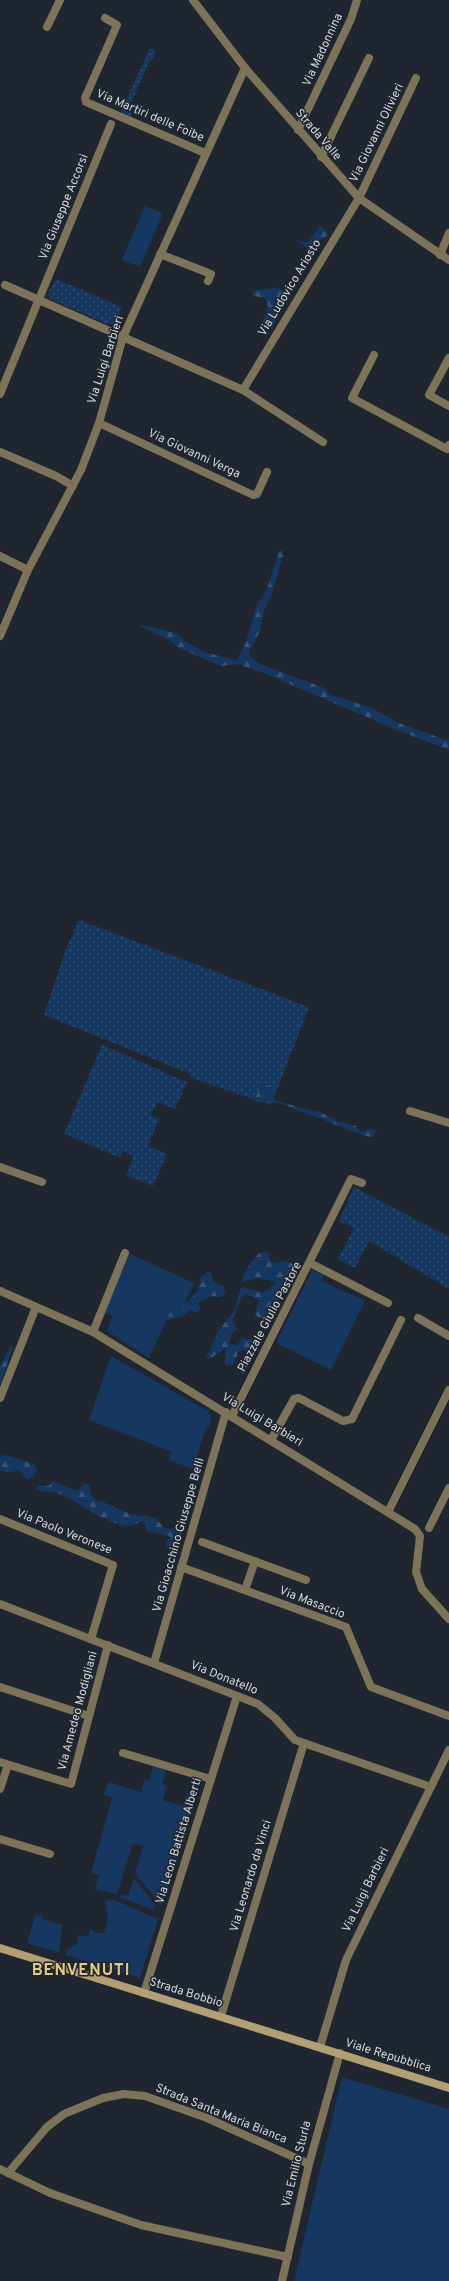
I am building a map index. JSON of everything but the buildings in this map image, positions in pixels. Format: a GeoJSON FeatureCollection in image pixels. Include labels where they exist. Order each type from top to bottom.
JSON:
{"type":"FeatureCollection","features":[{"type":"Feature","properties":{"kind":"main road","name":"Strada Bobbio"},"geometry":{"type":"LineString","coordinates":[[0,1948],[320,2047]]}},
{"type":"Feature","properties":{"kind":"main road","name":"Viale Repubblica"},"geometry":{"type":"LineString","coordinates":[[320,2047],[449,2088]]}},
{"type":"Feature","properties":{"kind":"street"},"geometry":{"type":"LineString","coordinates":[[47,27],[60,0]]}},
{"type":"Feature","properties":{"kind":"street","name":"Strada Valle"},"geometry":{"type":"LineString","coordinates":[[194,0],[245,68],[358,198],[449,260]]}},
{"type":"Feature","properties":{"kind":"street","name":"Via Madonnina"},"geometry":{"type":"LineString","coordinates":[[298,130],[351,19],[357,0]]}},
{"type":"Feature","properties":{"kind":"street","name":"Via Martiri delle Foibe"},"geometry":{"type":"LineString","coordinates":[[105,18],[117,25],[85,98],[86,102],[206,153]]}},
{"type":"Feature","properties":{"kind":"street"},"geometry":{"type":"LineString","coordinates":[[321,157],[369,58]]}},
{"type":"Feature","properties":{"kind":"street","name":"Via Luigi Barbieri"},"geometry":{"type":"LineString","coordinates":[[0,636],[28,570],[73,486],[99,422],[124,337],[160,254],[245,68]]}},
{"type":"Feature","properties":{"kind":"street","name":"Via Giovanni Olivieri"},"geometry":{"type":"LineString","coordinates":[[358,198],[416,78]]}},
{"type":"Feature","properties":{"kind":"street","name":"Via Giuseppe Accorsi"},"geometry":{"type":"LineString","coordinates":[[0,394],[111,124]]}},
{"type":"Feature","properties":{"kind":"street","name":"Via Ludovico Ariosto"},"geometry":{"type":"LineString","coordinates":[[243,390],[358,198]]}},
{"type":"Feature","properties":{"kind":"street"},"geometry":{"type":"LineString","coordinates":[[440,255],[449,233]]}},
{"type":"Feature","properties":{"kind":"street"},"geometry":{"type":"LineString","coordinates":[[160,254],[211,274],[208,281]]}},
{"type":"Feature","properties":{"kind":"street"},"geometry":{"type":"LineString","coordinates":[[5,286],[243,390],[323,442]]}},
{"type":"Feature","properties":{"kind":"street"},"geometry":{"type":"LineString","coordinates":[[374,355],[352,398],[447,449],[449,445]]}},
{"type":"Feature","properties":{"kind":"street"},"geometry":{"type":"LineString","coordinates":[[449,358],[429,395],[449,406]]}},
{"type":"Feature","properties":{"kind":"street","name":"Via Giovanni Verga"},"geometry":{"type":"LineString","coordinates":[[99,422],[253,495],[257,494],[267,472]]}},
{"type":"Feature","properties":{"kind":"street"},"geometry":{"type":"LineString","coordinates":[[0,452],[56,476],[73,486]]}},
{"type":"Feature","properties":{"kind":"street"},"geometry":{"type":"LineString","coordinates":[[0,556],[28,570]]}},
{"type":"Feature","properties":{"kind":"street"},"geometry":{"type":"LineString","coordinates":[[410,1111],[449,1123]]}},
{"type":"Feature","properties":{"kind":"street"},"geometry":{"type":"LineString","coordinates":[[0,1167],[42,1182]]}},
{"type":"Feature","properties":{"kind":"street"},"geometry":{"type":"LineString","coordinates":[[310,1263],[351,1179],[362,1183]]}},
{"type":"Feature","properties":{"kind":"street"},"geometry":{"type":"LineString","coordinates":[[93,1332],[125,1253]]}},
{"type":"Feature","properties":{"kind":"street","name":"Piazzale Giulio Pastore"},"geometry":{"type":"LineString","coordinates":[[229,1414],[310,1263],[388,1303]]}},
{"type":"Feature","properties":{"kind":"street","name":"Via Luigi Barbieri"},"geometry":{"type":"LineString","coordinates":[[0,1291],[93,1332],[415,1529]]}},
{"type":"Feature","properties":{"kind":"street"},"geometry":{"type":"LineString","coordinates":[[0,1398],[36,1307]]}},
{"type":"Feature","properties":{"kind":"street"},"geometry":{"type":"LineString","coordinates":[[418,1318],[449,1336]]}},
{"type":"Feature","properties":{"kind":"street"},"geometry":{"type":"LineString","coordinates":[[271,1440],[294,1399],[299,1398],[343,1421],[352,1418],[402,1320]]}},
{"type":"Feature","properties":{"kind":"street"},"geometry":{"type":"LineString","coordinates":[[388,1512],[449,1390]]}},
{"type":"Feature","properties":{"kind":"street","name":"Via Gioacchino Giuseppe Belli"},"geometry":{"type":"LineString","coordinates":[[154,1664],[181,1567],[229,1414]]}},
{"type":"Feature","properties":{"kind":"street"},"geometry":{"type":"LineString","coordinates":[[449,1490],[421,1544],[416,1572],[422,1589],[449,1619]]}},
{"type":"Feature","properties":{"kind":"street","name":"Via Paolo Veronese"},"geometry":{"type":"LineString","coordinates":[[0,1519],[113,1565],[91,1639]]}},
{"type":"Feature","properties":{"kind":"street"},"geometry":{"type":"LineString","coordinates":[[415,1529],[429,1528]]}},
{"type":"Feature","properties":{"kind":"street"},"geometry":{"type":"LineString","coordinates":[[415,1529],[420,1536],[421,1544]]}},
{"type":"Feature","properties":{"kind":"street","name":"Via Masaccio"},"geometry":{"type":"LineString","coordinates":[[202,1542],[306,1580]]}},
{"type":"Feature","properties":{"kind":"street"},"geometry":{"type":"LineString","coordinates":[[248,1592],[255,1561]]}},
{"type":"Feature","properties":{"kind":"street","name":"Via Masaccio"},"geometry":{"type":"LineString","coordinates":[[181,1567],[346,1627],[371,1687],[449,1716]]}},
{"type":"Feature","properties":{"kind":"street","name":"Via Donatello"},"geometry":{"type":"LineString","coordinates":[[0,1604],[258,1704],[275,1718],[295,1740],[431,1787]]}},
{"type":"Feature","properties":{"kind":"street","name":"Via Amedeo Modigliani"},"geometry":{"type":"LineString","coordinates":[[4,1763],[71,1784],[108,1645]]}},
{"type":"Feature","properties":{"kind":"street"},"geometry":{"type":"LineString","coordinates":[[0,1687],[89,1716]]}},
{"type":"Feature","properties":{"kind":"street","name":"Via Leon Battista Alberti"},"geometry":{"type":"LineString","coordinates":[[144,1993],[236,1696]]}},
{"type":"Feature","properties":{"kind":"street","name":"Via Leonardo da Vinci"},"geometry":{"type":"LineString","coordinates":[[222,2016],[304,1743]]}},
{"type":"Feature","properties":{"kind":"street","name":"Via Luigi Barbieri"},"geometry":{"type":"LineString","coordinates":[[320,2047],[346,1960],[449,1750]]}},
{"type":"Feature","properties":{"kind":"street"},"geometry":{"type":"LineString","coordinates":[[123,1753],[211,1779]]}},
{"type":"Feature","properties":{"kind":"street"},"geometry":{"type":"LineString","coordinates":[[0,1789],[4,1763]]}},
{"type":"Feature","properties":{"kind":"street"},"geometry":{"type":"LineString","coordinates":[[0,1839],[50,1854]]}},
{"type":"Feature","properties":{"kind":"street","name":"Via Emilio Sturla"},"geometry":{"type":"LineString","coordinates":[[282,2281],[309,2164],[340,2053]]}},
{"type":"Feature","properties":{"kind":"street","name":"Strada Santa Maria Bianca"},"geometry":{"type":"LineString","coordinates":[[8,2173],[47,2127],[64,2114],[103,2098],[124,2094],[145,2096],[207,2118],[309,2164]]}},
{"type":"Feature","properties":{"kind":"street"},"geometry":{"type":"LineString","coordinates":[[0,2169],[50,2193],[141,2225],[288,2257]]}},
{"type":"Feature","properties":{"kind":"green space"},"geometry":{"type":"Polygon","coordinates":[[[150,48],[155,51],[154,57],[149,62],[131,103],[131,119],[120,114],[150,48]]]}},
{"type":"Feature","properties":{"kind":"green space"},"geometry":{"type":"Polygon","coordinates":[[[145,206],[163,213],[140,267],[122,260],[145,206]]]}},
{"type":"Feature","properties":{"kind":"green space"},"geometry":{"type":"Polygon","coordinates":[[[321,226],[328,233],[327,236],[319,241],[315,250],[308,249],[296,240],[307,242],[314,235],[318,227],[321,226]]]}},
{"type":"Feature","properties":{"kind":"green space"},"geometry":{"type":"Polygon","coordinates":[[[56,279],[122,307],[114,324],[105,323],[50,299],[48,294],[56,279]]]}},
{"type":"Feature","properties":{"kind":"green space"},"geometry":{"type":"Polygon","coordinates":[[[295,283],[297,286],[286,298],[284,307],[279,311],[275,323],[269,330],[264,329],[261,326],[268,307],[265,298],[254,296],[252,292],[275,287],[283,290],[295,283]]]}},
{"type":"Feature","properties":{"kind":"green space"},"geometry":{"type":"Polygon","coordinates":[[[279,551],[283,551],[283,556],[271,596],[264,610],[260,631],[249,652],[250,656],[260,664],[322,687],[331,695],[372,708],[399,723],[449,741],[449,750],[392,728],[264,673],[242,666],[241,664],[221,666],[179,648],[169,640],[139,626],[143,625],[176,633],[185,641],[204,652],[237,660],[246,642],[256,607],[267,589],[279,551]]]}},
{"type":"Feature","properties":{"kind":"green space"},"geometry":{"type":"Polygon","coordinates":[[[79,920],[309,1007],[271,1105],[191,1078],[188,1073],[44,1015],[66,949],[79,920]]]}},
{"type":"Feature","properties":{"kind":"green space"},"geometry":{"type":"Polygon","coordinates":[[[102,1045],[187,1082],[175,1109],[157,1102],[151,1115],[159,1119],[148,1146],[167,1154],[153,1186],[126,1175],[134,1156],[123,1151],[120,1158],[64,1134],[102,1045]]]}},
{"type":"Feature","properties":{"kind":"green space"},"geometry":{"type":"Polygon","coordinates":[[[263,1084],[273,1088],[274,1099],[278,1101],[320,1112],[335,1120],[356,1126],[361,1132],[370,1129],[378,1131],[372,1137],[365,1136],[278,1103],[257,1102],[254,1100],[258,1093],[259,1085],[263,1084]]]}},
{"type":"Feature","properties":{"kind":"green space"},"geometry":{"type":"Polygon","coordinates":[[[354,1187],[449,1237],[449,1289],[369,1241],[355,1268],[338,1259],[354,1228],[339,1221],[354,1187]]]}},
{"type":"Feature","properties":{"kind":"green space"},"geometry":{"type":"Polygon","coordinates":[[[266,1252],[269,1254],[270,1261],[273,1263],[286,1261],[293,1264],[292,1276],[288,1280],[284,1281],[283,1291],[279,1294],[275,1313],[270,1321],[263,1320],[255,1315],[259,1300],[246,1294],[241,1299],[232,1320],[237,1329],[231,1334],[230,1343],[236,1346],[243,1338],[254,1340],[259,1334],[263,1334],[263,1338],[243,1375],[240,1372],[247,1352],[245,1350],[238,1352],[234,1363],[231,1366],[227,1365],[225,1362],[225,1348],[210,1359],[206,1358],[218,1332],[235,1309],[240,1289],[243,1287],[263,1293],[275,1284],[274,1281],[258,1278],[243,1282],[242,1280],[251,1262],[256,1256],[259,1253],[266,1252]]]}},
{"type":"Feature","properties":{"kind":"green space"},"geometry":{"type":"Polygon","coordinates":[[[130,1254],[194,1283],[179,1315],[171,1311],[149,1358],[107,1331],[113,1316],[104,1313],[130,1254]]]}},
{"type":"Feature","properties":{"kind":"green space"},"geometry":{"type":"Polygon","coordinates":[[[312,1270],[324,1275],[322,1281],[365,1301],[331,1370],[276,1343],[312,1270]]]}},
{"type":"Feature","properties":{"kind":"green space"},"geometry":{"type":"Polygon","coordinates":[[[207,1272],[210,1272],[214,1282],[223,1286],[226,1294],[221,1297],[210,1296],[198,1303],[200,1308],[198,1313],[190,1310],[182,1317],[168,1320],[115,1308],[187,1302],[197,1292],[201,1277],[207,1272]]]}},
{"type":"Feature","properties":{"kind":"green space"},"geometry":{"type":"Polygon","coordinates":[[[11,1346],[13,1347],[0,1386],[0,1366],[11,1346]]]}},
{"type":"Feature","properties":{"kind":"green space"},"geometry":{"type":"Polygon","coordinates":[[[111,1356],[208,1411],[211,1416],[210,1428],[206,1427],[193,1469],[169,1460],[172,1452],[89,1420],[111,1356]]]}},
{"type":"Feature","properties":{"kind":"green space"},"geometry":{"type":"Polygon","coordinates":[[[0,1455],[13,1457],[34,1464],[37,1469],[34,1477],[27,1480],[18,1470],[8,1473],[0,1470],[0,1455]]]}},
{"type":"Feature","properties":{"kind":"green space"},"geometry":{"type":"Polygon","coordinates":[[[53,1481],[77,1491],[84,1484],[89,1484],[91,1494],[96,1501],[101,1501],[130,1514],[156,1518],[164,1528],[184,1530],[173,1549],[168,1548],[165,1544],[170,1536],[147,1531],[144,1521],[129,1526],[117,1524],[60,1494],[36,1489],[38,1485],[48,1486],[53,1481]]]}},
{"type":"Feature","properties":{"kind":"green space"},"geometry":{"type":"Polygon","coordinates":[[[153,1766],[166,1770],[162,1784],[167,1786],[163,1800],[183,1806],[187,1793],[191,1794],[194,1780],[200,1782],[162,1906],[135,1873],[143,1846],[133,1843],[117,1894],[95,1889],[99,1875],[91,1873],[112,1798],[104,1795],[108,1782],[141,1792],[145,1779],[149,1780],[153,1766]]]}},
{"type":"Feature","properties":{"kind":"green space"},"geometry":{"type":"Polygon","coordinates":[[[134,1878],[155,1905],[153,1910],[120,1897],[121,1894],[128,1896],[134,1878]]]}},
{"type":"Feature","properties":{"kind":"green space"},"geometry":{"type":"Polygon","coordinates":[[[108,1900],[115,1900],[158,1919],[140,1978],[66,1955],[68,1949],[77,1944],[79,1935],[88,1937],[90,1929],[98,1933],[104,1933],[108,1918],[105,1903],[108,1900]]]}},
{"type":"Feature","properties":{"kind":"green space"},"geometry":{"type":"Polygon","coordinates":[[[36,1914],[43,1917],[43,1919],[62,1925],[59,1953],[27,1943],[36,1914]]]}},
{"type":"Feature","properties":{"kind":"green space"},"geometry":{"type":"Polygon","coordinates":[[[342,2077],[449,2109],[449,2281],[294,2281],[342,2077]]]}},
{"type":"Feature","properties":{"kind":"district","name":"BENVENUTI"},"geometry":{"type":"Point","coordinates":[81,1971]}}]}
